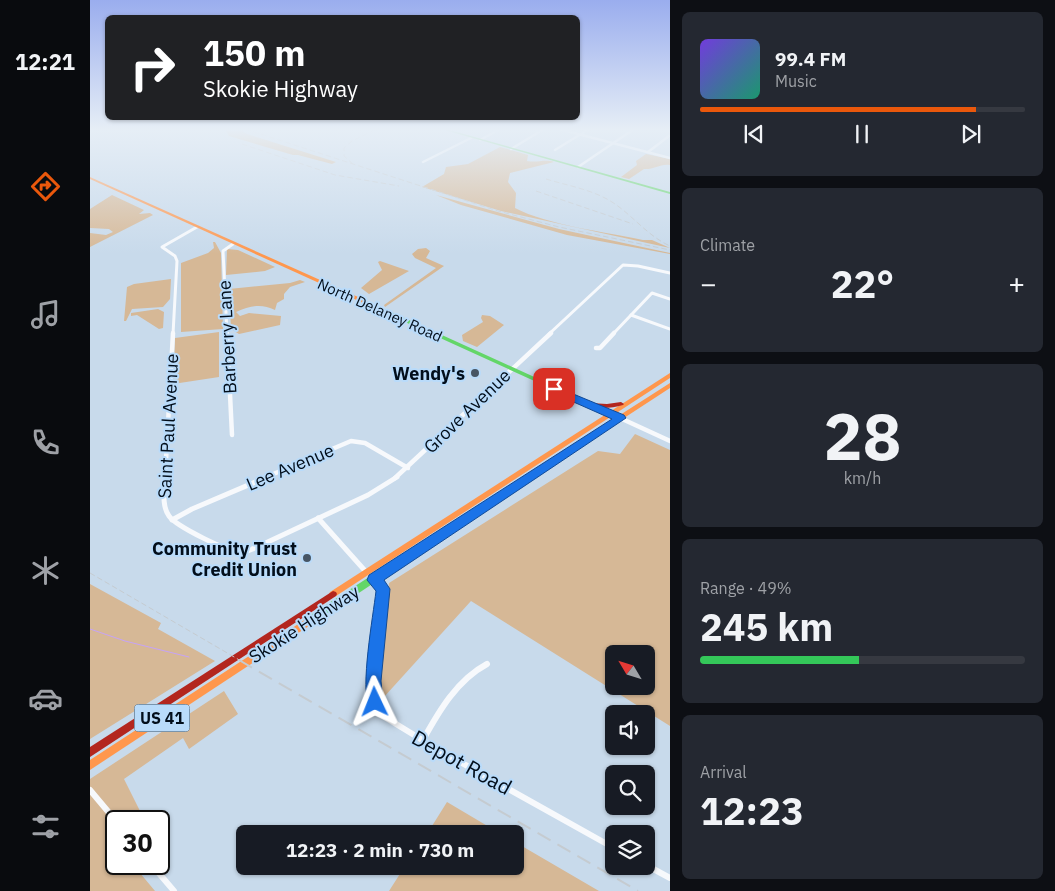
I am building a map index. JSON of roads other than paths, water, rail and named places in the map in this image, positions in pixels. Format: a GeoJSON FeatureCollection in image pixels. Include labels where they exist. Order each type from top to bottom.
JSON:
{"type":"FeatureCollection","features":[{"type":"Feature","properties":{"kind":"main road"},"geometry":{"type":"LineString","coordinates":[[591,171],[670,193]]}},
{"type":"Feature","properties":{"kind":"main road","name":"North Delaney Road"},"geometry":{"type":"LineString","coordinates":[[90,178],[620,418]]}},
{"type":"Feature","properties":{"kind":"main road","name":"Skokie Highway"},"geometry":{"type":"LineString","coordinates":[[90,752],[670,374]]}},
{"type":"Feature","properties":{"kind":"main road","name":"Skokie Highway"},"geometry":{"type":"LineString","coordinates":[[90,765],[670,385]]}},
{"type":"Feature","properties":{"kind":"main road"},"geometry":{"type":"LineString","coordinates":[[590,405],[607,406],[626,403]]}},
{"type":"Feature","properties":{"kind":"street","name":"Saint Paul Avenue"},"geometry":{"type":"LineString","coordinates":[[197,227],[162,248],[175,256],[176,261],[165,509],[172,520],[230,550],[242,552],[257,547],[318,518]]}},
{"type":"Feature","properties":{"kind":"street","name":"Barberry Lane"},"geometry":{"type":"LineString","coordinates":[[232,435],[224,251],[233,244]]}},
{"type":"Feature","properties":{"kind":"street","name":"Grove Avenue"},"geometry":{"type":"LineString","coordinates":[[318,518],[376,490],[408,468],[510,369],[625,264],[670,273]]}},
{"type":"Feature","properties":{"kind":"street"},"geometry":{"type":"LineString","coordinates":[[596,348],[600,348],[652,293],[670,299]]}},
{"type":"Feature","properties":{"kind":"street"},"geometry":{"type":"LineString","coordinates":[[631,315],[670,329]]}},
{"type":"Feature","properties":{"kind":"street","name":"North Delaney Road"},"geometry":{"type":"LineString","coordinates":[[620,418],[670,441]]}},
{"type":"Feature","properties":{"kind":"street","name":"Lee Avenue"},"geometry":{"type":"LineString","coordinates":[[172,520],[192,508],[351,441],[366,443],[408,468]]}},
{"type":"Feature","properties":{"kind":"street"},"geometry":{"type":"LineString","coordinates":[[318,518],[374,580]]}},
{"type":"Feature","properties":{"kind":"street","name":"Depot Road"},"geometry":{"type":"LineString","coordinates":[[374,580],[383,589],[374,681],[375,702],[388,720],[605,843]]}},
{"type":"Feature","properties":{"kind":"street"},"geometry":{"type":"LineString","coordinates":[[423,740],[432,723],[466,678],[477,668],[487,664]]}},
{"type":"Feature","properties":{"kind":"street"},"geometry":{"type":"LineString","coordinates":[[90,790],[107,810]]}},
{"type":"Feature","properties":{"kind":"street"},"geometry":{"type":"LineString","coordinates":[[655,870],[670,878]]}},
{"type":"Feature","properties":{"kind":"street"},"geometry":{"type":"LineString","coordinates":[[160,875],[174,891]]}},
{"type":"Feature","properties":{"kind":"waterway"},"geometry":{"type":"LineString","coordinates":[[90,629],[125,641],[189,657]]}},
{"type":"Feature","properties":{"kind":"railway"},"geometry":{"type":"LineString","coordinates":[[322,171],[335,175],[399,186]]}},
{"type":"Feature","properties":{"kind":"railway"},"geometry":{"type":"LineString","coordinates":[[373,171],[498,211],[559,227],[670,250]]}},
{"type":"Feature","properties":{"kind":"railway"},"geometry":{"type":"LineString","coordinates":[[546,179],[582,189],[607,199],[622,209],[648,232],[670,246]]}},
{"type":"Feature","properties":{"kind":"railway"},"geometry":{"type":"LineString","coordinates":[[536,191],[633,224]]}},
{"type":"Feature","properties":{"kind":"railway"},"geometry":{"type":"LineString","coordinates":[[90,573],[241,661]]}},
{"type":"Feature","properties":{"kind":"railway"},"geometry":{"type":"LineString","coordinates":[[239,660],[638,891]]}},
{"type":"Feature","properties":{"kind":"place","name":"Wendy's"},"geometry":{"type":"Point","coordinates":[475,373]}},
{"type":"Feature","properties":{"kind":"place","name":"Community Trust Credit Union"},"geometry":{"type":"Point","coordinates":[307,558]}}]}
